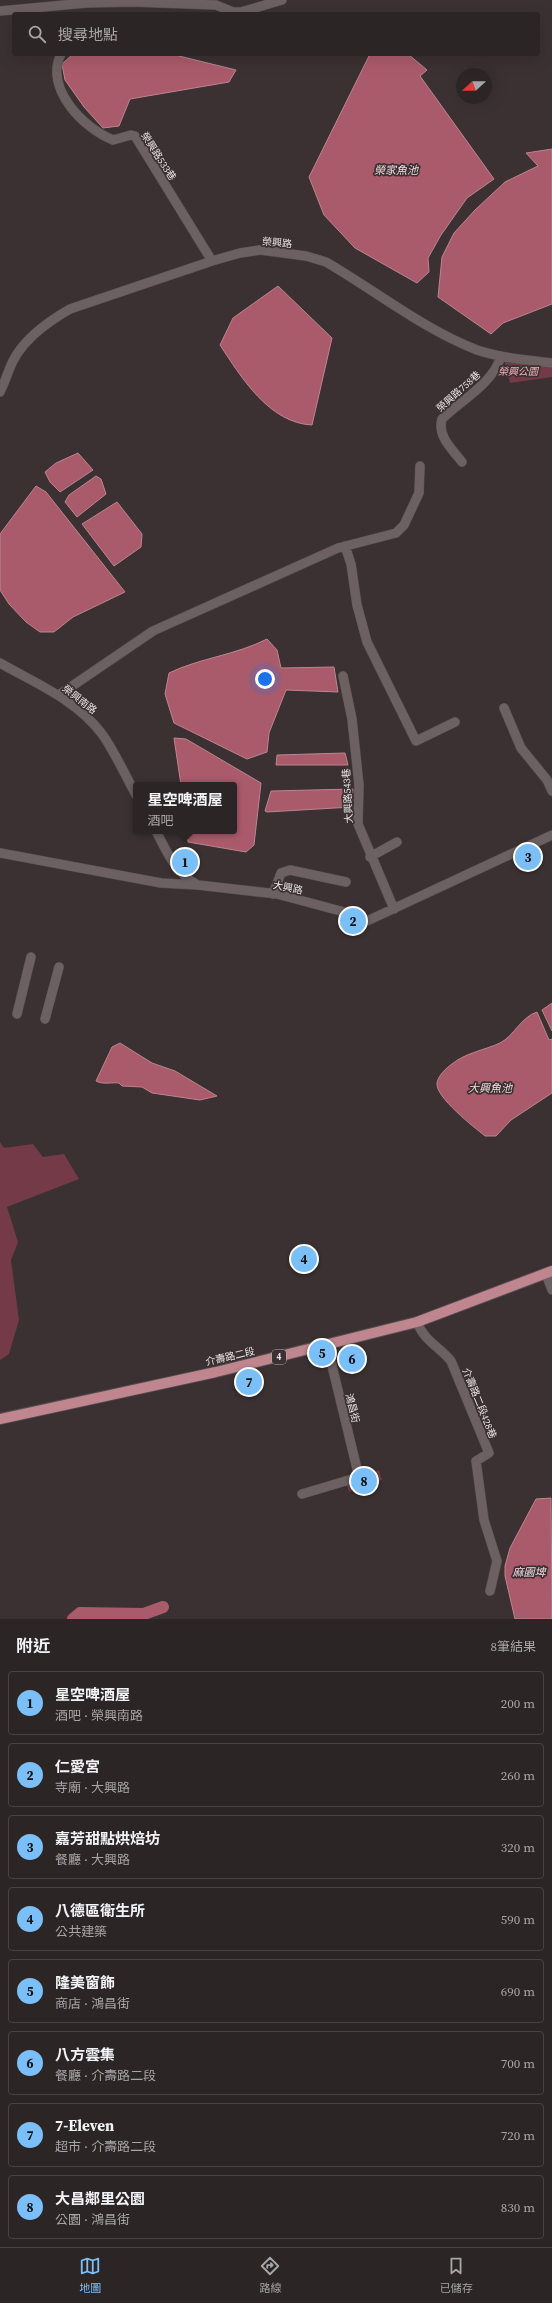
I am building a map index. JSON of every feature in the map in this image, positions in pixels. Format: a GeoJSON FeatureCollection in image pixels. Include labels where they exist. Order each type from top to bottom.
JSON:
{"type":"FeatureCollection","features":[{"type":"Feature","properties":{"kind":"main road","name":"介壽路二段"},"geometry":{"type":"LineString","coordinates":[[0,1419],[129,1392],[417,1322],[549,1272]]}},
{"type":"Feature","properties":{"kind":"street"},"geometry":{"type":"LineString","coordinates":[[0,11],[77,9],[179,2],[216,5],[233,12],[241,12],[282,0]]}},
{"type":"Feature","properties":{"kind":"street","name":"榮興路533巷"},"geometry":{"type":"LineString","coordinates":[[60,56],[56,64],[56,77],[61,89],[78,114],[94,130],[113,140],[131,135],[135,136],[212,260]]}},
{"type":"Feature","properties":{"kind":"street","name":"榮興路"},"geometry":{"type":"LineString","coordinates":[[0,392],[21,348],[60,314],[70,309],[212,260],[260,250],[306,256],[326,262],[442,334],[478,350],[501,356],[552,363]]}},
{"type":"Feature","properties":{"kind":"street","name":"榮興路758巷"},"geometry":{"type":"LineString","coordinates":[[462,462],[441,434],[440,428],[442,419],[490,378],[499,366],[501,356]]}},
{"type":"Feature","properties":{"kind":"street"},"geometry":{"type":"LineString","coordinates":[[59,695],[153,631],[345,546],[396,533],[404,525],[419,492],[420,466]]}},
{"type":"Feature","properties":{"kind":"street"},"geometry":{"type":"LineString","coordinates":[[345,546],[352,564],[357,605],[367,642],[416,740],[455,722]]}},
{"type":"Feature","properties":{"kind":"street","name":"榮興南路"},"geometry":{"type":"LineString","coordinates":[[0,663],[59,695],[88,718],[102,734],[133,790]]}},
{"type":"Feature","properties":{"kind":"street","name":"大興路543巷"},"geometry":{"type":"LineString","coordinates":[[343,676],[352,719],[359,785],[358,824],[370,857],[394,910]]}},
{"type":"Feature","properties":{"kind":"street"},"geometry":{"type":"LineString","coordinates":[[504,708],[522,748],[547,780],[552,791]]}},
{"type":"Feature","properties":{"kind":"street"},"geometry":{"type":"LineString","coordinates":[[158,834],[176,868],[185,878],[198,885]]}},
{"type":"Feature","properties":{"kind":"street","name":"大興路"},"geometry":{"type":"LineString","coordinates":[[0,853],[161,883],[198,885],[274,894],[348,913],[367,921],[394,910],[552,835]]}},
{"type":"Feature","properties":{"kind":"street"},"geometry":{"type":"LineString","coordinates":[[370,857],[397,842]]}},
{"type":"Feature","properties":{"kind":"street"},"geometry":{"type":"LineString","coordinates":[[274,894],[281,873],[290,870],[346,882]]}},
{"type":"Feature","properties":{"kind":"street"},"geometry":{"type":"LineString","coordinates":[[16,1014],[31,957]]}},
{"type":"Feature","properties":{"kind":"street"},"geometry":{"type":"LineString","coordinates":[[45,1019],[59,967]]}},
{"type":"Feature","properties":{"kind":"street"},"geometry":{"type":"LineString","coordinates":[[549,1272],[552,1290]]}},
{"type":"Feature","properties":{"kind":"street","name":"介壽路二段428巷"},"geometry":{"type":"LineString","coordinates":[[417,1322],[428,1341],[444,1352],[451,1361],[489,1453],[476,1461],[484,1520],[497,1561],[490,1591]]}},
{"type":"Feature","properties":{"kind":"street","name":"鴻昌街"},"geometry":{"type":"LineString","coordinates":[[302,1494],[359,1477],[327,1345]]}},
{"type":"Feature","properties":{"kind":"green space","name":"榮興公園"},"geometry":{"type":"Polygon","coordinates":[[[504,359],[552,365],[552,377],[510,383],[504,359]]]}},
{"type":"Feature","properties":{"kind":"green space"},"geometry":{"type":"Polygon","coordinates":[[[0,1142],[4,1148],[33,1144],[43,1157],[64,1154],[79,1179],[7,1207],[18,1242],[11,1260],[19,1320],[9,1354],[0,1360],[0,1142]]]}},
{"type":"Feature","properties":{"kind":"green space"},"geometry":{"type":"Polygon","coordinates":[[[379,1470],[382,1480],[349,1492],[346,1482],[379,1470]]]}},
{"type":"Feature","properties":{"kind":"water"},"geometry":{"type":"Polygon","coordinates":[[[71,56],[179,56],[236,70],[229,82],[130,99],[119,126],[103,128],[84,107],[65,80],[62,64],[71,56]]]}},
{"type":"Feature","properties":{"kind":"water","name":"榮家魚池"},"geometry":{"type":"Polygon","coordinates":[[[369,56],[410,56],[427,70],[420,76],[494,179],[467,198],[441,235],[428,258],[429,272],[417,283],[355,248],[324,215],[309,177],[369,56]]]}},
{"type":"Feature","properties":{"kind":"water"},"geometry":{"type":"Polygon","coordinates":[[[552,149],[552,304],[503,323],[491,334],[438,297],[442,257],[454,233],[475,210],[505,182],[538,166],[526,153],[552,149]]]}},
{"type":"Feature","properties":{"kind":"water"},"geometry":{"type":"Polygon","coordinates":[[[278,286],[332,338],[312,425],[297,422],[282,416],[270,407],[247,384],[220,345],[233,318],[278,286]]]}},
{"type":"Feature","properties":{"kind":"water"},"geometry":{"type":"Polygon","coordinates":[[[78,453],[93,470],[60,492],[50,482],[45,472],[56,463],[78,453]]]}},
{"type":"Feature","properties":{"kind":"water"},"geometry":{"type":"Polygon","coordinates":[[[96,476],[101,479],[106,494],[77,517],[65,502],[69,495],[96,476]]]}},
{"type":"Feature","properties":{"kind":"water"},"geometry":{"type":"Polygon","coordinates":[[[36,486],[46,492],[125,592],[73,617],[54,632],[40,632],[26,622],[9,604],[0,590],[0,534],[36,486]]]}},
{"type":"Feature","properties":{"kind":"water"},"geometry":{"type":"Polygon","coordinates":[[[117,502],[142,534],[141,547],[114,566],[82,524],[117,502]]]}},
{"type":"Feature","properties":{"kind":"water"},"geometry":{"type":"Polygon","coordinates":[[[267,639],[277,650],[281,668],[334,667],[338,692],[286,690],[269,733],[267,752],[247,759],[174,723],[165,694],[169,673],[243,649],[267,639]]]}},
{"type":"Feature","properties":{"kind":"water"},"geometry":{"type":"Polygon","coordinates":[[[174,738],[186,739],[261,783],[254,845],[246,852],[188,842],[187,834],[237,834],[237,782],[181,782],[174,738]]]}},
{"type":"Feature","properties":{"kind":"water"},"geometry":{"type":"Polygon","coordinates":[[[345,753],[348,765],[276,765],[277,755],[345,753]]]}},
{"type":"Feature","properties":{"kind":"water"},"geometry":{"type":"Polygon","coordinates":[[[353,789],[352,807],[265,811],[271,791],[353,789]]]}},
{"type":"Feature","properties":{"kind":"water"},"geometry":{"type":"Polygon","coordinates":[[[552,1003],[552,1031],[542,1010],[552,1003]]]}},
{"type":"Feature","properties":{"kind":"water","name":"大興魚池"},"geometry":{"type":"Polygon","coordinates":[[[537,1012],[549,1040],[552,1039],[552,1093],[511,1120],[496,1136],[485,1136],[448,1104],[438,1089],[438,1080],[445,1070],[457,1060],[505,1040],[526,1018],[537,1012]]]}},
{"type":"Feature","properties":{"kind":"water"},"geometry":{"type":"Polygon","coordinates":[[[120,1043],[152,1063],[175,1071],[217,1096],[200,1100],[152,1093],[142,1087],[122,1086],[119,1083],[105,1083],[96,1081],[112,1047],[120,1043]]]}},
{"type":"Feature","properties":{"kind":"water","name":"麻園埤"},"geometry":{"type":"Polygon","coordinates":[[[551,1498],[552,1619],[515,1619],[505,1576],[505,1566],[510,1548],[536,1499],[551,1498]]]}},
{"type":"Feature","properties":{"kind":"waterway"},"geometry":{"type":"LineString","coordinates":[[73,1619],[80,1613],[144,1614],[163,1607]]}},
{"type":"Feature","properties":{"kind":"place","name":"嘉芳甜點烘焙坊"},"geometry":{"type":"Point","coordinates":[528,857]}},
{"type":"Feature","properties":{"kind":"place","name":"星空啤酒屋"},"geometry":{"type":"Point","coordinates":[185,862]}},
{"type":"Feature","properties":{"kind":"place","name":"仁愛宮"},"geometry":{"type":"Point","coordinates":[353,921]}},
{"type":"Feature","properties":{"kind":"place","name":"八德區衛生所"},"geometry":{"type":"Point","coordinates":[304,1259]}},
{"type":"Feature","properties":{"kind":"place","name":"隆美窗飾"},"geometry":{"type":"Point","coordinates":[322,1353]}},
{"type":"Feature","properties":{"kind":"place","name":"八方雲集"},"geometry":{"type":"Point","coordinates":[352,1359]}},
{"type":"Feature","properties":{"kind":"place","name":"7-Eleven"},"geometry":{"type":"Point","coordinates":[249,1382]}},
{"type":"Feature","properties":{"kind":"place","name":"大昌鄰里公園"},"geometry":{"type":"Point","coordinates":[364,1481]}}]}
